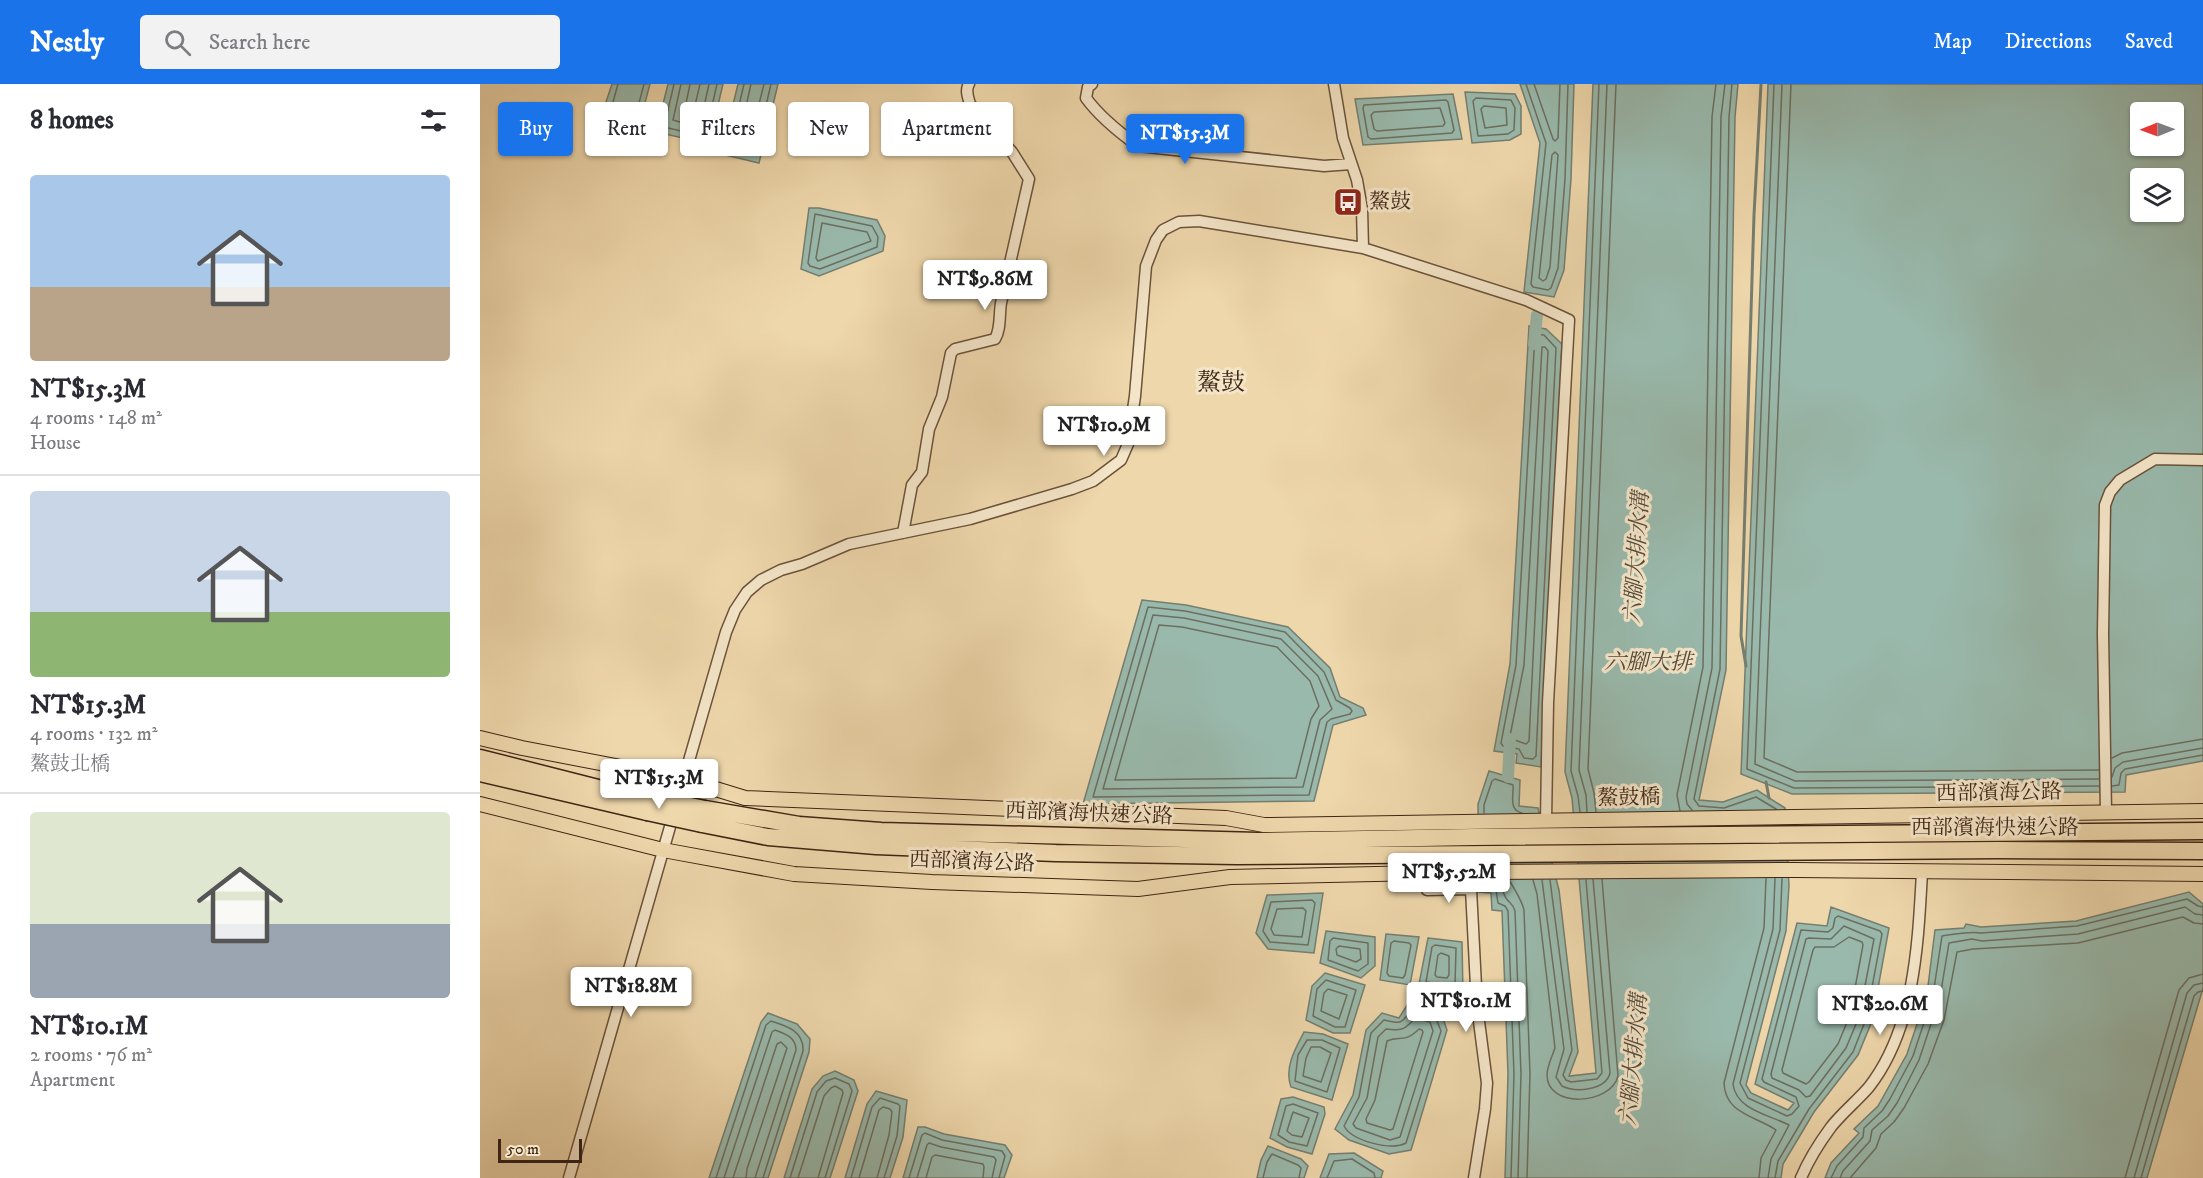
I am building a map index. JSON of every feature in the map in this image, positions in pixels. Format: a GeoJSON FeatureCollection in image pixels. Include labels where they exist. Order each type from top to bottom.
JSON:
{"type":"FeatureCollection","features":[{"type":"Feature","properties":{"kind":"highway"},"geometry":{"type":"LineString","coordinates":[[480,758],[598,788],[649,805]]}},
{"type":"Feature","properties":{"kind":"highway"},"geometry":{"type":"LineString","coordinates":[[480,772],[703,816]]}},
{"type":"Feature","properties":{"kind":"highway","name":"西部濱海快速公路"},"geometry":{"type":"LineString","coordinates":[[703,816],[881,831],[1258,841],[1473,837]]}},
{"type":"Feature","properties":{"kind":"highway","name":"西部濱海快速公路"},"geometry":{"type":"LineString","coordinates":[[703,816],[768,837],[876,846],[1056,853],[1237,856],[1998,850],[2203,851]]}},
{"type":"Feature","properties":{"kind":"highway","name":"西部濱海快速公路"},"geometry":{"type":"LineString","coordinates":[[1787,835],[2203,831]]}},
{"type":"Feature","properties":{"kind":"highway","name":"鰲鼓橋"},"geometry":{"type":"LineString","coordinates":[[1473,837],[1787,835]]}},
{"type":"Feature","properties":{"kind":"main road"},"geometry":{"type":"LineString","coordinates":[[480,738],[683,779]]}},
{"type":"Feature","properties":{"kind":"main road","name":"鰲鼓橋"},"geometry":{"type":"LineString","coordinates":[[683,779],[745,798],[1226,818],[1264,825],[1796,816]]}},
{"type":"Feature","properties":{"kind":"main road","name":"西部濱海公路"},"geometry":{"type":"LineString","coordinates":[[480,804],[663,850],[794,874],[932,882],[1138,889],[1230,877],[1470,872],[1795,870],[1922,872]]}},
{"type":"Feature","properties":{"kind":"main road","name":"西部濱海公路"},"geometry":{"type":"LineString","coordinates":[[1796,816],[2203,811]]}},
{"type":"Feature","properties":{"kind":"main road"},"geometry":{"type":"LineString","coordinates":[[1922,872],[2203,874]]}},
{"type":"Feature","properties":{"kind":"street"},"geometry":{"type":"LineString","coordinates":[[903,533],[912,485],[922,472],[929,429],[942,397],[951,353],[955,349],[995,339],[999,333],[999,311],[1029,179],[1012,152],[970,104],[967,97],[969,84]]}},
{"type":"Feature","properties":{"kind":"street"},"geometry":{"type":"LineString","coordinates":[[1092,84],[1088,87],[1086,98],[1092,106],[1138,146],[1324,166],[1351,164]]}},
{"type":"Feature","properties":{"kind":"street"},"geometry":{"type":"LineString","coordinates":[[1334,84],[1339,123],[1357,180],[1362,209],[1363,248]]}},
{"type":"Feature","properties":{"kind":"street"},"geometry":{"type":"LineString","coordinates":[[568,1178],[726,632],[735,610],[747,592],[761,580],[781,570],[802,564],[849,544],[970,519],[1072,489],[1093,481],[1121,460],[1128,444],[1135,396],[1146,266],[1156,240],[1169,226],[1179,222],[1199,220],[1363,248],[1526,300],[1569,320],[1548,703],[1546,821]]}},
{"type":"Feature","properties":{"kind":"street"},"geometry":{"type":"LineString","coordinates":[[2106,813],[2103,634],[2104,512],[2107,498],[2114,486],[2155,459],[2203,460]]}},
{"type":"Feature","properties":{"kind":"street"},"geometry":{"type":"LineString","coordinates":[[1801,1178],[1804,1169],[1831,1127],[1869,1086],[1888,1054],[1903,1017],[1913,972],[1919,927],[1922,872]]}},
{"type":"Feature","properties":{"kind":"street"},"geometry":{"type":"LineString","coordinates":[[1427,890],[1471,889],[1477,1006],[1486,1083],[1485,1109],[1474,1178]]}},
{"type":"Feature","properties":{"kind":"water"},"geometry":{"type":"Polygon","coordinates":[[[612,84],[650,84],[645,102],[606,102],[612,84]]]}},
{"type":"Feature","properties":{"kind":"water"},"geometry":{"type":"Polygon","coordinates":[[[668,84],[723,84],[719,102],[680,102],[680,137],[668,135],[668,102],[664,102],[668,84]]]}},
{"type":"Feature","properties":{"kind":"water"},"geometry":{"type":"Polygon","coordinates":[[[738,84],[778,84],[774,102],[734,102],[738,84]]]}},
{"type":"Feature","properties":{"kind":"water"},"geometry":{"type":"Polygon","coordinates":[[[1520,84],[1574,84],[1571,179],[1564,270],[1554,297],[1524,292],[1540,143],[1520,84]]]}},
{"type":"Feature","properties":{"kind":"water"},"geometry":{"type":"Polygon","coordinates":[[[1593,84],[1738,84],[1735,117],[1726,670],[1699,800],[1723,802],[1757,790],[1785,808],[1789,886],[1786,931],[1746,1085],[1751,1093],[1788,1110],[1794,1103],[1755,1084],[1797,923],[1827,926],[1831,907],[1889,928],[1872,1021],[1858,1055],[1814,1112],[1783,1164],[1781,1178],[1505,1178],[1508,1074],[1502,911],[1492,910],[1491,893],[1479,892],[1478,804],[1489,771],[1520,780],[1519,806],[1538,808],[1559,890],[1578,1052],[1569,1076],[1596,1073],[1572,798],[1565,772],[1593,84]]]}},
{"type":"Feature","properties":{"kind":"water"},"geometry":{"type":"Polygon","coordinates":[[[1768,84],[2203,84],[2203,761],[2126,775],[2125,792],[1792,794],[1741,774],[1768,84]]]}},
{"type":"Feature","properties":{"kind":"water"},"geometry":{"type":"Polygon","coordinates":[[[1465,92],[1515,94],[1521,106],[1521,134],[1510,140],[1472,143],[1465,92]]]}},
{"type":"Feature","properties":{"kind":"water"},"geometry":{"type":"Polygon","coordinates":[[[1453,94],[1462,139],[1363,145],[1355,99],[1453,94]]]}},
{"type":"Feature","properties":{"kind":"water"},"geometry":{"type":"Polygon","coordinates":[[[729,156],[761,156],[759,163],[729,156]]]}},
{"type":"Feature","properties":{"kind":"water"},"geometry":{"type":"Polygon","coordinates":[[[809,208],[877,220],[885,236],[883,251],[819,276],[801,269],[809,208]]]}},
{"type":"Feature","properties":{"kind":"water"},"geometry":{"type":"Polygon","coordinates":[[[1529,326],[1546,329],[1562,344],[1541,767],[1516,763],[1517,754],[1494,751],[1510,664],[1529,326]]]}},
{"type":"Feature","properties":{"kind":"water"},"geometry":{"type":"Polygon","coordinates":[[[1142,600],[1186,605],[1288,627],[1330,668],[1340,697],[1363,708],[1366,715],[1333,725],[1314,801],[1083,804],[1142,600]]]}},
{"type":"Feature","properties":{"kind":"water"},"geometry":{"type":"Polygon","coordinates":[[[2189,892],[2203,904],[2203,988],[2147,1178],[1825,1178],[1831,1163],[1859,1133],[1854,1129],[1878,1106],[1907,1054],[1927,994],[1935,930],[1964,928],[1966,924],[1981,927],[2076,921],[2189,892]]]}},
{"type":"Feature","properties":{"kind":"water"},"geometry":{"type":"Polygon","coordinates":[[[1323,893],[1314,953],[1268,949],[1256,933],[1267,895],[1323,893]]]}},
{"type":"Feature","properties":{"kind":"water"},"geometry":{"type":"Polygon","coordinates":[[[1326,931],[1375,937],[1375,966],[1361,978],[1320,963],[1326,931]]]}},
{"type":"Feature","properties":{"kind":"water"},"geometry":{"type":"Polygon","coordinates":[[[1386,934],[1419,937],[1410,985],[1380,980],[1386,934]]]}},
{"type":"Feature","properties":{"kind":"water"},"geometry":{"type":"Polygon","coordinates":[[[1428,938],[1462,942],[1463,994],[1418,989],[1428,938]]]}},
{"type":"Feature","properties":{"kind":"water"},"geometry":{"type":"Polygon","coordinates":[[[1325,973],[1365,985],[1350,1033],[1333,1033],[1306,1020],[1312,986],[1325,973]]]}},
{"type":"Feature","properties":{"kind":"water"},"geometry":{"type":"Polygon","coordinates":[[[1409,1002],[1440,1010],[1447,1030],[1411,1150],[1389,1154],[1349,1140],[1335,1129],[1353,1095],[1366,1030],[1382,1013],[1399,1018],[1409,1002]]]}},
{"type":"Feature","properties":{"kind":"water"},"geometry":{"type":"Polygon","coordinates":[[[768,1013],[797,1024],[810,1039],[809,1052],[768,1178],[709,1178],[761,1022],[768,1013]]]}},
{"type":"Feature","properties":{"kind":"water"},"geometry":{"type":"Polygon","coordinates":[[[1304,1032],[1323,1034],[1348,1044],[1332,1100],[1291,1087],[1290,1066],[1304,1032]]]}},
{"type":"Feature","properties":{"kind":"water"},"geometry":{"type":"Polygon","coordinates":[[[835,1071],[854,1080],[858,1091],[830,1178],[784,1178],[812,1089],[823,1076],[835,1071]]]}},
{"type":"Feature","properties":{"kind":"water"},"geometry":{"type":"Polygon","coordinates":[[[876,1091],[907,1100],[903,1137],[890,1178],[845,1178],[867,1104],[876,1091]]]}},
{"type":"Feature","properties":{"kind":"water"},"geometry":{"type":"Polygon","coordinates":[[[1293,1097],[1324,1107],[1325,1114],[1312,1154],[1287,1147],[1270,1138],[1281,1099],[1293,1097]]]}},
{"type":"Feature","properties":{"kind":"water"},"geometry":{"type":"Polygon","coordinates":[[[918,1127],[1005,1145],[1012,1155],[1004,1178],[903,1178],[918,1127]]]}},
{"type":"Feature","properties":{"kind":"water"},"geometry":{"type":"Polygon","coordinates":[[[1268,1146],[1301,1159],[1308,1166],[1304,1178],[1257,1178],[1261,1160],[1268,1146]]]}},
{"type":"Feature","properties":{"kind":"water"},"geometry":{"type":"Polygon","coordinates":[[[1354,1153],[1383,1171],[1381,1178],[1320,1178],[1329,1154],[1354,1153]]]}},
{"type":"Feature","properties":{"kind":"waterway"},"geometry":{"type":"LineString","coordinates":[[1746,666],[1741,636],[1754,215],[1761,84]]}},
{"type":"Feature","properties":{"kind":"waterway"},"geometry":{"type":"LineString","coordinates":[[1534,344],[1537,315]]}},
{"type":"Feature","properties":{"kind":"waterway"},"geometry":{"type":"LineString","coordinates":[[1508,777],[1510,739]]}},
{"type":"Feature","properties":{"kind":"waterway"},"geometry":{"type":"LineString","coordinates":[[1766,782],[1769,798]]}},
{"type":"Feature","properties":{"kind":"place","name":"鰲鼓"},"geometry":{"type":"Point","coordinates":[1348,202]}},
{"type":"Feature","properties":{"kind":"district","name":"鰲鼓"},"geometry":{"type":"Point","coordinates":[1221,383]}},
{"type":"Feature","properties":{"kind":"water label","name":"六腳大排水溝"},"geometry":{"type":"Point","coordinates":[1637,558]}},
{"type":"Feature","properties":{"kind":"water label","name":"六腳大排"},"geometry":{"type":"Point","coordinates":[1648,662]}},
{"type":"Feature","properties":{"kind":"water label","name":"六腳大排水溝"},"geometry":{"type":"Point","coordinates":[1634,1060]}}]}
